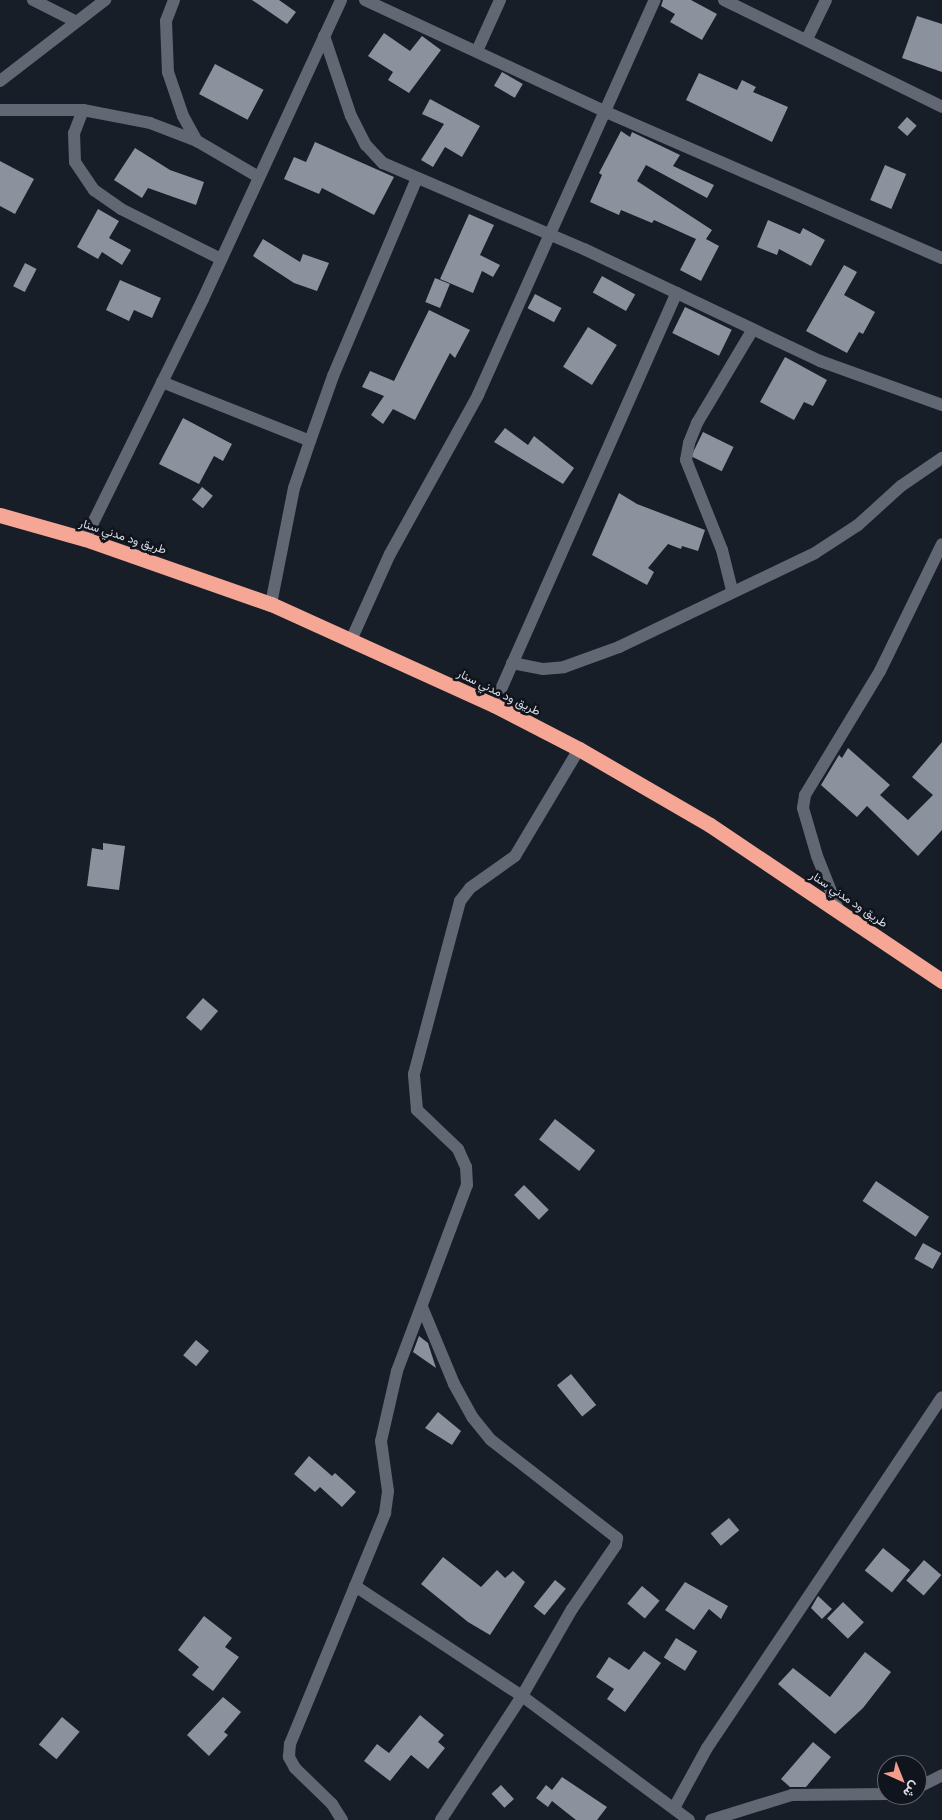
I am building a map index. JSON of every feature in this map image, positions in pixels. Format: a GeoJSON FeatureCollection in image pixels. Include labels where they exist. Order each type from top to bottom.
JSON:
{"type":"FeatureCollection","features":[{"type":"Feature","properties":{"kind":"highway","name":"طريق ود مدني سنار"},"geometry":{"type":"LineString","coordinates":[[0,515],[85,539],[271,604],[352,638],[494,705],[580,750],[710,825],[838,909],[942,981]]}},
{"type":"Feature","properties":{"kind":"street"},"geometry":{"type":"LineString","coordinates":[[33,0],[75,21]]}},
{"type":"Feature","properties":{"kind":"street"},"geometry":{"type":"LineString","coordinates":[[0,81],[75,21],[105,0]]}},
{"type":"Feature","properties":{"kind":"street"},"geometry":{"type":"LineString","coordinates":[[174,0],[166,21],[168,72],[183,116],[197,141]]}},
{"type":"Feature","properties":{"kind":"street"},"geometry":{"type":"LineString","coordinates":[[85,539],[162,382],[341,0]]}},
{"type":"Feature","properties":{"kind":"street"},"geometry":{"type":"LineString","coordinates":[[366,0],[606,112],[942,258]]}},
{"type":"Feature","properties":{"kind":"street"},"geometry":{"type":"LineString","coordinates":[[477,52],[500,0]]}},
{"type":"Feature","properties":{"kind":"street"},"geometry":{"type":"LineString","coordinates":[[352,638],[390,554],[478,395],[548,234],[606,112],[655,0]]}},
{"type":"Feature","properties":{"kind":"street"},"geometry":{"type":"LineString","coordinates":[[724,0],[807,39],[942,108]]}},
{"type":"Feature","properties":{"kind":"street"},"geometry":{"type":"LineString","coordinates":[[807,39],[826,0]]}},
{"type":"Feature","properties":{"kind":"street"},"geometry":{"type":"LineString","coordinates":[[324,36],[351,116],[366,145],[383,163],[548,234],[866,380],[942,405]]}},
{"type":"Feature","properties":{"kind":"street"},"geometry":{"type":"LineString","coordinates":[[0,110],[82,110],[150,123],[197,141],[257,176]]}},
{"type":"Feature","properties":{"kind":"street"},"geometry":{"type":"LineString","coordinates":[[82,110],[74,133],[74,162],[94,190],[121,209],[220,259]]}},
{"type":"Feature","properties":{"kind":"street"},"geometry":{"type":"LineString","coordinates":[[271,604],[294,488],[310,440],[336,367],[417,178]]}},
{"type":"Feature","properties":{"kind":"street"},"geometry":{"type":"LineString","coordinates":[[494,705],[677,293]]}},
{"type":"Feature","properties":{"kind":"street"},"geometry":{"type":"LineString","coordinates":[[732,590],[722,550],[686,460],[689,443],[697,423],[753,329]]}},
{"type":"Feature","properties":{"kind":"street"},"geometry":{"type":"LineString","coordinates":[[162,382],[310,440]]}},
{"type":"Feature","properties":{"kind":"street"},"geometry":{"type":"LineString","coordinates":[[512,663],[543,669],[564,667],[619,647],[732,590],[815,553],[858,525],[901,486],[942,458]]}},
{"type":"Feature","properties":{"kind":"street"},"geometry":{"type":"LineString","coordinates":[[838,909],[817,856],[803,808],[806,795],[880,671],[941,547]]}},
{"type":"Feature","properties":{"kind":"street"},"geometry":{"type":"LineString","coordinates":[[342,1820],[332,1804],[295,1768],[289,1757],[290,1744],[385,1513],[388,1491],[382,1441],[397,1371],[467,1184],[466,1167],[458,1149],[417,1110],[414,1095],[414,1074],[442,975],[452,921],[460,901],[470,888],[515,856],[580,750]]}},
{"type":"Feature","properties":{"kind":"street"},"geometry":{"type":"LineString","coordinates":[[422,1308],[454,1384],[473,1418],[491,1440],[617,1538],[616,1545],[572,1608],[522,1696],[441,1820]]}},
{"type":"Feature","properties":{"kind":"street"},"geometry":{"type":"LineString","coordinates":[[674,1808],[708,1748],[942,1397]]}},
{"type":"Feature","properties":{"kind":"street"},"geometry":{"type":"LineString","coordinates":[[355,1586],[522,1696],[689,1820]]}},
{"type":"Feature","properties":{"kind":"street"},"geometry":{"type":"LineString","coordinates":[[927,1783],[942,1775]]}},
{"type":"Feature","properties":{"kind":"street"},"geometry":{"type":"LineString","coordinates":[[711,1820],[792,1795],[877,1794]]}},
{"type":"Feature","properties":{"kind":"building"},"geometry":{"type":"Polygon","coordinates":[[[252,0],[279,0],[296,12],[287,24],[252,0]]]}},
{"type":"Feature","properties":{"kind":"building"},"geometry":{"type":"Polygon","coordinates":[[[663,0],[691,0],[717,14],[702,40],[670,22],[675,14],[661,6],[663,0]]]}},
{"type":"Feature","properties":{"kind":"building"},"geometry":{"type":"Polygon","coordinates":[[[917,16],[942,24],[942,72],[902,58],[917,16]]]}},
{"type":"Feature","properties":{"kind":"building"},"geometry":{"type":"Polygon","coordinates":[[[384,33],[410,51],[422,36],[441,50],[409,93],[388,80],[393,72],[368,56],[384,33]]]}},
{"type":"Feature","properties":{"kind":"building"},"geometry":{"type":"Polygon","coordinates":[[[215,64],[264,90],[248,120],[199,94],[215,64]]]}},
{"type":"Feature","properties":{"kind":"building"},"geometry":{"type":"Polygon","coordinates":[[[502,72],[523,84],[515,98],[494,86],[502,72]]]}},
{"type":"Feature","properties":{"kind":"building"},"geometry":{"type":"Polygon","coordinates":[[[699,73],[737,90],[742,80],[756,87],[753,92],[788,107],[772,142],[686,100],[699,73]]]}},
{"type":"Feature","properties":{"kind":"building"},"geometry":{"type":"Polygon","coordinates":[[[430,99],[480,126],[462,157],[445,147],[433,167],[421,160],[444,124],[422,114],[430,99]]]}},
{"type":"Feature","properties":{"kind":"building"},"geometry":{"type":"Polygon","coordinates":[[[907,117],[917,126],[907,136],[898,127],[907,117]]]}},
{"type":"Feature","properties":{"kind":"building"},"geometry":{"type":"Polygon","coordinates":[[[621,131],[630,137],[632,132],[680,155],[673,166],[714,185],[707,198],[646,165],[637,181],[712,230],[706,239],[719,246],[701,281],[680,270],[696,239],[654,220],[652,223],[621,210],[619,215],[590,202],[602,175],[599,173],[621,131]]]}},
{"type":"Feature","properties":{"kind":"building"},"geometry":{"type":"Polygon","coordinates":[[[315,142],[394,177],[374,215],[322,188],[319,194],[284,179],[294,157],[306,162],[315,142]]]}},
{"type":"Feature","properties":{"kind":"building"},"geometry":{"type":"Polygon","coordinates":[[[135,148],[170,170],[204,182],[196,205],[148,188],[142,198],[114,180],[135,148]]]}},
{"type":"Feature","properties":{"kind":"building"},"geometry":{"type":"Polygon","coordinates":[[[0,161],[34,179],[15,214],[0,206],[0,161]]]}},
{"type":"Feature","properties":{"kind":"building"},"geometry":{"type":"Polygon","coordinates":[[[885,165],[906,174],[891,209],[870,200],[885,165]]]}},
{"type":"Feature","properties":{"kind":"building"},"geometry":{"type":"Polygon","coordinates":[[[98,209],[119,221],[109,238],[131,250],[122,265],[102,252],[98,259],[77,247],[98,209]]]}},
{"type":"Feature","properties":{"kind":"building"},"geometry":{"type":"Polygon","coordinates":[[[469,214],[494,225],[480,255],[500,265],[493,277],[482,271],[473,293],[440,279],[469,214]]]}},
{"type":"Feature","properties":{"kind":"building"},"geometry":{"type":"Polygon","coordinates":[[[768,220],[800,234],[803,228],[825,240],[811,266],[779,249],[777,255],[757,247],[768,220]]]}},
{"type":"Feature","properties":{"kind":"building"},"geometry":{"type":"Polygon","coordinates":[[[263,239],[300,262],[303,254],[329,263],[317,291],[294,283],[253,256],[263,239]]]}},
{"type":"Feature","properties":{"kind":"building"},"geometry":{"type":"Polygon","coordinates":[[[25,263],[37,269],[25,292],[13,286],[25,263]]]}},
{"type":"Feature","properties":{"kind":"building"},"geometry":{"type":"Polygon","coordinates":[[[844,265],[857,272],[844,295],[875,312],[863,334],[859,332],[847,353],[806,331],[844,265]]]}},
{"type":"Feature","properties":{"kind":"building"},"geometry":{"type":"Polygon","coordinates":[[[602,276],[635,294],[626,311],[593,293],[602,276]]]}},
{"type":"Feature","properties":{"kind":"building"},"geometry":{"type":"Polygon","coordinates":[[[435,278],[450,284],[440,308],[425,302],[435,278]]]}},
{"type":"Feature","properties":{"kind":"building"},"geometry":{"type":"Polygon","coordinates":[[[120,280],[161,298],[152,318],[134,310],[129,321],[106,310],[120,280]]]}},
{"type":"Feature","properties":{"kind":"building"},"geometry":{"type":"Polygon","coordinates":[[[535,294],[561,308],[554,322],[527,308],[535,294]]]}},
{"type":"Feature","properties":{"kind":"building"},"geometry":{"type":"Polygon","coordinates":[[[685,307],[732,330],[719,356],[672,333],[685,307]]]}},
{"type":"Feature","properties":{"kind":"building"},"geometry":{"type":"Polygon","coordinates":[[[429,310],[470,330],[455,358],[450,353],[415,420],[393,409],[383,424],[371,415],[384,396],[362,387],[370,371],[394,381],[429,310]]]}},
{"type":"Feature","properties":{"kind":"building"},"geometry":{"type":"Polygon","coordinates":[[[588,327],[617,345],[592,385],[563,367],[588,327]]]}},
{"type":"Feature","properties":{"kind":"building"},"geometry":{"type":"Polygon","coordinates":[[[785,357],[827,380],[813,406],[804,402],[794,420],[760,402],[785,357]]]}},
{"type":"Feature","properties":{"kind":"building"},"geometry":{"type":"Polygon","coordinates":[[[183,418],[232,444],[223,461],[214,456],[199,484],[159,464],[183,418]]]}},
{"type":"Feature","properties":{"kind":"building"},"geometry":{"type":"Polygon","coordinates":[[[505,428],[528,445],[534,436],[574,468],[563,484],[494,442],[505,428]]]}},
{"type":"Feature","properties":{"kind":"building"},"geometry":{"type":"Polygon","coordinates":[[[703,432],[734,447],[722,471],[691,456],[703,432]]]}},
{"type":"Feature","properties":{"kind":"building"},"geometry":{"type":"Polygon","coordinates":[[[202,487],[213,496],[203,508],[192,499],[202,487]]]}},
{"type":"Feature","properties":{"kind":"building"},"geometry":{"type":"Polygon","coordinates":[[[619,493],[637,504],[705,530],[698,551],[682,546],[681,549],[668,544],[648,568],[654,572],[647,585],[592,555],[619,493]]]}},
{"type":"Feature","properties":{"kind":"building"},"geometry":{"type":"Polygon","coordinates":[[[942,742],[942,830],[918,856],[867,806],[857,817],[821,785],[839,755],[842,758],[848,748],[890,785],[880,795],[908,820],[933,795],[912,777],[942,742]]]}},
{"type":"Feature","properties":{"kind":"building"},"geometry":{"type":"Polygon","coordinates":[[[103,843],[125,846],[119,890],[87,886],[92,848],[103,850],[103,843]]]}},
{"type":"Feature","properties":{"kind":"building"},"geometry":{"type":"Polygon","coordinates":[[[203,998],[218,1011],[201,1031],[186,1018],[203,998]]]}},
{"type":"Feature","properties":{"kind":"building"},"geometry":{"type":"Polygon","coordinates":[[[555,1119],[595,1150],[579,1171],[539,1139],[555,1119]]]}},
{"type":"Feature","properties":{"kind":"building"},"geometry":{"type":"Polygon","coordinates":[[[876,1181],[929,1217],[916,1237],[863,1201],[876,1181]]]}},
{"type":"Feature","properties":{"kind":"building"},"geometry":{"type":"Polygon","coordinates":[[[524,1185],[549,1210],[539,1220],[514,1195],[524,1185]]]}},
{"type":"Feature","properties":{"kind":"building"},"geometry":{"type":"Polygon","coordinates":[[[923,1243],[941,1253],[933,1269],[914,1259],[923,1243]]]}},
{"type":"Feature","properties":{"kind":"building"},"geometry":{"type":"Polygon","coordinates":[[[419,1336],[428,1343],[436,1368],[413,1352],[419,1336]]]}},
{"type":"Feature","properties":{"kind":"building"},"geometry":{"type":"Polygon","coordinates":[[[196,1340],[209,1351],[196,1366],[183,1355],[196,1340]]]}},
{"type":"Feature","properties":{"kind":"building"},"geometry":{"type":"Polygon","coordinates":[[[571,1374],[596,1405],[582,1416],[557,1385],[571,1374]]]}},
{"type":"Feature","properties":{"kind":"building"},"geometry":{"type":"Polygon","coordinates":[[[438,1412],[461,1431],[452,1445],[425,1428],[438,1412]]]}},
{"type":"Feature","properties":{"kind":"building"},"geometry":{"type":"Polygon","coordinates":[[[309,1456],[332,1476],[335,1473],[356,1492],[342,1507],[320,1487],[315,1492],[294,1474],[309,1456]]]}},
{"type":"Feature","properties":{"kind":"building"},"geometry":{"type":"Polygon","coordinates":[[[729,1518],[739,1530],[721,1546],[711,1533],[729,1518]]]}},
{"type":"Feature","properties":{"kind":"building"},"geometry":{"type":"Polygon","coordinates":[[[883,1548],[910,1570],[892,1593],[865,1571],[883,1548]]]}},
{"type":"Feature","properties":{"kind":"building"},"geometry":{"type":"Polygon","coordinates":[[[443,1557],[481,1587],[497,1570],[505,1578],[513,1571],[525,1582],[490,1635],[468,1622],[421,1584],[443,1557]]]}},
{"type":"Feature","properties":{"kind":"building"},"geometry":{"type":"Polygon","coordinates":[[[924,1560],[941,1575],[924,1595],[906,1580],[924,1560]]]}},
{"type":"Feature","properties":{"kind":"building"},"geometry":{"type":"Polygon","coordinates":[[[555,1580],[566,1589],[544,1615],[534,1606],[555,1580]]]}},
{"type":"Feature","properties":{"kind":"building"},"geometry":{"type":"Polygon","coordinates":[[[685,1582],[728,1606],[721,1619],[709,1609],[694,1630],[665,1610],[685,1582]]]}},
{"type":"Feature","properties":{"kind":"building"},"geometry":{"type":"Polygon","coordinates":[[[642,1586],[660,1601],[645,1618],[627,1604],[642,1586]]]}},
{"type":"Feature","properties":{"kind":"building"},"geometry":{"type":"Polygon","coordinates":[[[818,1596],[832,1609],[822,1619],[811,1608],[818,1596]]]}},
{"type":"Feature","properties":{"kind":"building"},"geometry":{"type":"Polygon","coordinates":[[[843,1602],[864,1622],[848,1639],[827,1619],[843,1602]]]}},
{"type":"Feature","properties":{"kind":"building"},"geometry":{"type":"Polygon","coordinates":[[[204,1616],[232,1638],[225,1647],[239,1657],[213,1691],[192,1675],[199,1667],[178,1650],[204,1616]]]}},
{"type":"Feature","properties":{"kind":"building"},"geometry":{"type":"Polygon","coordinates":[[[676,1638],[697,1651],[685,1671],[664,1658],[676,1638]]]}},
{"type":"Feature","properties":{"kind":"building"},"geometry":{"type":"Polygon","coordinates":[[[644,1651],[661,1663],[625,1712],[607,1699],[614,1689],[596,1677],[609,1657],[629,1670],[644,1651]]]}},
{"type":"Feature","properties":{"kind":"building"},"geometry":{"type":"Polygon","coordinates":[[[865,1652],[891,1672],[863,1708],[835,1734],[778,1684],[793,1668],[830,1697],[865,1652]]]}},
{"type":"Feature","properties":{"kind":"building"},"geometry":{"type":"Polygon","coordinates":[[[223,1697],[241,1712],[224,1732],[228,1735],[209,1756],[187,1735],[223,1697]]]}},
{"type":"Feature","properties":{"kind":"building"},"geometry":{"type":"Polygon","coordinates":[[[420,1715],[444,1735],[438,1742],[445,1748],[428,1769],[411,1755],[390,1781],[364,1761],[377,1744],[389,1753],[420,1715]]]}},
{"type":"Feature","properties":{"kind":"building"},"geometry":{"type":"Polygon","coordinates":[[[62,1717],[80,1732],[56,1759],[39,1745],[62,1717]]]}},
{"type":"Feature","properties":{"kind":"building"},"geometry":{"type":"Polygon","coordinates":[[[813,1742],[831,1757],[806,1787],[790,1787],[781,1779],[813,1742]]]}},
{"type":"Feature","properties":{"kind":"building"},"geometry":{"type":"Polygon","coordinates":[[[562,1777],[607,1807],[597,1820],[576,1820],[552,1801],[548,1807],[536,1798],[546,1785],[552,1790],[562,1777]]]}},
{"type":"Feature","properties":{"kind":"building"},"geometry":{"type":"Polygon","coordinates":[[[501,1785],[514,1799],[504,1808],[491,1794],[501,1785]]]}}]}
